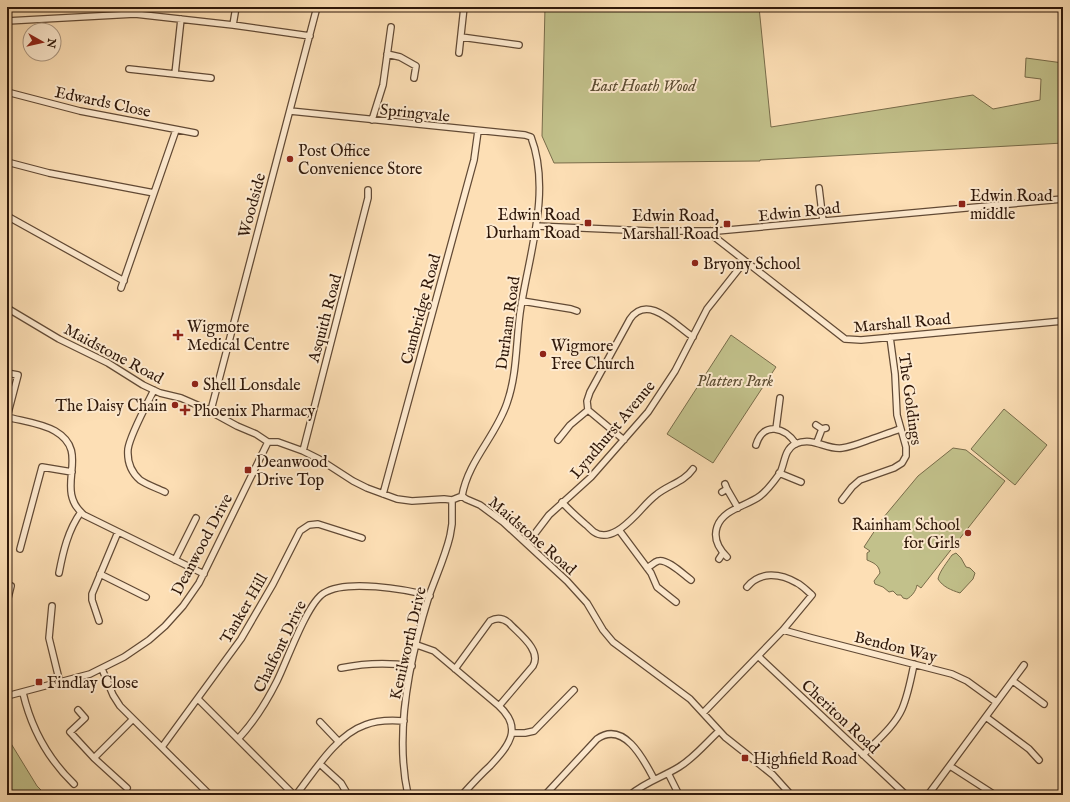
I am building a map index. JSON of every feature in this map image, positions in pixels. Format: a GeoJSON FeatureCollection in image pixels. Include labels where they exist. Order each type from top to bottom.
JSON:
{"type":"FeatureCollection","features":[{"type":"Feature","properties":{"kind":"street"},"geometry":{"type":"LineString","coordinates":[[233,25],[236,7]]}},
{"type":"Feature","properties":{"kind":"street","name":"Woodside"},"geometry":{"type":"LineString","coordinates":[[211,410],[317,7]]}},
{"type":"Feature","properties":{"kind":"street"},"geometry":{"type":"LineString","coordinates":[[459,54],[464,7]]}},
{"type":"Feature","properties":{"kind":"street"},"geometry":{"type":"LineString","coordinates":[[7,21],[127,14],[233,25],[310,36]]}},
{"type":"Feature","properties":{"kind":"street"},"geometry":{"type":"LineString","coordinates":[[175,74],[181,19]]}},
{"type":"Feature","properties":{"kind":"street"},"geometry":{"type":"LineString","coordinates":[[372,120],[383,85],[391,27]]}},
{"type":"Feature","properties":{"kind":"street"},"geometry":{"type":"LineString","coordinates":[[461,37],[519,45]]}},
{"type":"Feature","properties":{"kind":"street"},"geometry":{"type":"LineString","coordinates":[[387,54],[400,57],[416,66],[414,78]]}},
{"type":"Feature","properties":{"kind":"street"},"geometry":{"type":"LineString","coordinates":[[129,69],[210,78]]}},
{"type":"Feature","properties":{"kind":"street","name":"Edwards Close"},"geometry":{"type":"LineString","coordinates":[[7,92],[80,111],[195,133]]}},
{"type":"Feature","properties":{"kind":"street","name":"Springvale"},"geometry":{"type":"LineString","coordinates":[[290,112],[529,136],[531,137],[533,144]]}},
{"type":"Feature","properties":{"kind":"street"},"geometry":{"type":"LineString","coordinates":[[121,288],[176,130]]}},
{"type":"Feature","properties":{"kind":"street","name":"Cambridge Road"},"geometry":{"type":"LineString","coordinates":[[384,494],[474,160],[478,131]]}},
{"type":"Feature","properties":{"kind":"street","name":"Durham Road"},"geometry":{"type":"LineString","coordinates":[[462,496],[468,475],[501,417],[509,398],[522,301],[536,226],[538,205],[538,168],[533,144]]}},
{"type":"Feature","properties":{"kind":"street"},"geometry":{"type":"LineString","coordinates":[[7,162],[49,173],[154,193]]}},
{"type":"Feature","properties":{"kind":"street"},"geometry":{"type":"LineString","coordinates":[[819,188],[823,221]]}},
{"type":"Feature","properties":{"kind":"street","name":"Asquith Road"},"geometry":{"type":"LineString","coordinates":[[303,451],[368,198],[368,190]]}},
{"type":"Feature","properties":{"kind":"street","name":"Edwin Road"},"geometry":{"type":"LineString","coordinates":[[536,226],[650,231],[710,231],[1063,199]]}},
{"type":"Feature","properties":{"kind":"street"},"geometry":{"type":"LineString","coordinates":[[7,216],[124,281]]}},
{"type":"Feature","properties":{"kind":"street","name":"Marshall Road"},"geometry":{"type":"LineString","coordinates":[[710,231],[712,235],[845,339],[861,340],[1063,321]]}},
{"type":"Feature","properties":{"kind":"street","name":"Lyndhurst Avenue"},"geometry":{"type":"LineString","coordinates":[[527,544],[549,515],[591,477],[648,412],[675,370],[707,309],[745,261]]}},
{"type":"Feature","properties":{"kind":"street"},"geometry":{"type":"LineString","coordinates":[[522,301],[576,311]]}},
{"type":"Feature","properties":{"kind":"street","name":"Maidstone Road"},"geometry":{"type":"LineString","coordinates":[[7,308],[59,339],[93,355],[143,385],[211,410],[215,414],[256,434],[268,442],[278,442],[303,451],[353,481],[397,499],[412,501],[452,500],[462,496],[491,512],[581,596],[592,610],[606,635],[685,695],[719,731],[736,747],[773,775],[791,795]]}},
{"type":"Feature","properties":{"kind":"street"},"geometry":{"type":"LineString","coordinates":[[624,440],[588,410],[587,401],[590,392],[630,318],[636,312],[647,309],[655,310],[693,337]]}},
{"type":"Feature","properties":{"kind":"street","name":"The Goldings"},"geometry":{"type":"LineString","coordinates":[[842,500],[852,487],[860,480],[894,468],[902,463],[906,452],[897,415],[895,374],[890,337]]}},
{"type":"Feature","properties":{"kind":"street"},"geometry":{"type":"LineString","coordinates":[[7,372],[18,375],[7,417],[47,427],[63,437],[68,443],[72,451],[73,460],[70,485],[72,500],[81,512],[92,519],[204,574]]}},
{"type":"Feature","properties":{"kind":"street"},"geometry":{"type":"LineString","coordinates":[[154,390],[132,438],[128,449],[128,454],[130,466],[135,475],[145,483],[165,492]]}},
{"type":"Feature","properties":{"kind":"street"},"geometry":{"type":"LineString","coordinates":[[776,429],[780,398]]}},
{"type":"Feature","properties":{"kind":"street"},"geometry":{"type":"LineString","coordinates":[[558,440],[570,425],[588,410]]}},
{"type":"Feature","properties":{"kind":"street"},"geometry":{"type":"LineString","coordinates":[[816,425],[824,429],[817,442]]}},
{"type":"Feature","properties":{"kind":"street"},"geometry":{"type":"LineString","coordinates":[[756,445],[762,433],[776,429],[784,431],[796,444]]}},
{"type":"Feature","properties":{"kind":"street"},"geometry":{"type":"LineString","coordinates":[[719,559],[725,555],[718,547],[716,542],[717,527],[723,518],[760,496],[779,473],[786,453],[796,444],[810,441],[817,442],[829,448],[843,448],[900,429]]}},
{"type":"Feature","properties":{"kind":"street","name":"Deanwood Drive"},"geometry":{"type":"LineString","coordinates":[[7,696],[60,683],[102,669],[132,652],[165,626],[192,595],[204,574],[268,442]]}},
{"type":"Feature","properties":{"kind":"street"},"geometry":{"type":"LineString","coordinates":[[20,550],[42,467],[72,472]]}},
{"type":"Feature","properties":{"kind":"street"},"geometry":{"type":"LineString","coordinates":[[562,502],[594,532],[607,535],[618,530],[634,517],[654,496],[665,488],[684,479],[693,469]]}},
{"type":"Feature","properties":{"kind":"street"},"geometry":{"type":"LineString","coordinates":[[779,473],[800,484],[804,476]]}},
{"type":"Feature","properties":{"kind":"street"},"geometry":{"type":"LineString","coordinates":[[725,488],[738,508]]}},
{"type":"Feature","properties":{"kind":"street","name":"Kenilworth Drive"},"geometry":{"type":"LineString","coordinates":[[408,795],[403,763],[404,721],[407,695],[412,666],[430,596],[445,555],[450,536],[452,524],[452,500]]}},
{"type":"Feature","properties":{"kind":"street"},"geometry":{"type":"LineString","coordinates":[[58,573],[74,523],[81,512]]}},
{"type":"Feature","properties":{"kind":"street"},"geometry":{"type":"LineString","coordinates":[[175,560],[196,518]]}},
{"type":"Feature","properties":{"kind":"street","name":"Tanker Hill"},"geometry":{"type":"LineString","coordinates":[[162,747],[241,640],[273,584],[300,531],[309,525],[318,524],[362,538]]}},
{"type":"Feature","properties":{"kind":"street"},"geometry":{"type":"LineString","coordinates":[[618,530],[647,568],[657,587],[676,602]]}},
{"type":"Feature","properties":{"kind":"street"},"geometry":{"type":"LineString","coordinates":[[99,621],[92,597],[118,532]]}},
{"type":"Feature","properties":{"kind":"street"},"geometry":{"type":"LineString","coordinates":[[647,568],[658,561],[663,561],[670,564],[691,580]]}},
{"type":"Feature","properties":{"kind":"street"},"geometry":{"type":"LineString","coordinates":[[100,574],[146,597]]}},
{"type":"Feature","properties":{"kind":"street"},"geometry":{"type":"LineString","coordinates":[[703,713],[783,630],[812,595],[798,583],[776,576],[760,576],[747,587]]}},
{"type":"Feature","properties":{"kind":"street"},"geometry":{"type":"LineString","coordinates":[[7,602],[11,586]]}},
{"type":"Feature","properties":{"kind":"street","name":"Chalfont Drive"},"geometry":{"type":"LineString","coordinates":[[238,739],[252,724],[265,704],[277,682],[308,613],[321,595],[329,590],[339,587],[376,587],[406,590],[430,596]]}},
{"type":"Feature","properties":{"kind":"street"},"geometry":{"type":"LineString","coordinates":[[52,606],[49,638],[60,683]]}},
{"type":"Feature","properties":{"kind":"street"},"geometry":{"type":"LineString","coordinates":[[455,669],[490,621],[498,618],[509,623],[533,649],[536,658],[533,666],[499,706]]}},
{"type":"Feature","properties":{"kind":"street","name":"Bendon Way"},"geometry":{"type":"LineString","coordinates":[[783,630],[962,677],[996,702]]}},
{"type":"Feature","properties":{"kind":"street"},"geometry":{"type":"LineString","coordinates":[[417,645],[430,649],[455,669],[499,706],[505,712],[510,721],[512,733],[507,747],[462,795]]}},
{"type":"Feature","properties":{"kind":"street","name":"Cheriton Road"},"geometry":{"type":"LineString","coordinates":[[758,656],[906,795]]}},
{"type":"Feature","properties":{"kind":"street"},"geometry":{"type":"LineString","coordinates":[[341,668],[377,663],[392,663],[412,666]]}},
{"type":"Feature","properties":{"kind":"street"},"geometry":{"type":"LineString","coordinates":[[863,755],[900,712],[905,700],[914,664]]}},
{"type":"Feature","properties":{"kind":"street"},"geometry":{"type":"LineString","coordinates":[[928,795],[1024,665]]}},
{"type":"Feature","properties":{"kind":"street"},"geometry":{"type":"LineString","coordinates":[[102,669],[117,702],[210,795]]}},
{"type":"Feature","properties":{"kind":"street"},"geometry":{"type":"LineString","coordinates":[[1013,681],[1044,704]]}},
{"type":"Feature","properties":{"kind":"street"},"geometry":{"type":"LineString","coordinates":[[512,733],[534,731],[574,690]]}},
{"type":"Feature","properties":{"kind":"street"},"geometry":{"type":"LineString","coordinates":[[23,692],[35,730],[58,767],[74,784]]}},
{"type":"Feature","properties":{"kind":"street"},"geometry":{"type":"LineString","coordinates":[[198,699],[295,795],[339,742],[363,726],[382,721],[404,721]]}},
{"type":"Feature","properties":{"kind":"street"},"geometry":{"type":"LineString","coordinates":[[78,710],[85,718],[70,732],[94,758],[127,788]]}},
{"type":"Feature","properties":{"kind":"street"},"geometry":{"type":"LineString","coordinates":[[986,717],[1029,749],[1039,760]]}},
{"type":"Feature","properties":{"kind":"street"},"geometry":{"type":"LineString","coordinates":[[94,758],[133,719]]}},
{"type":"Feature","properties":{"kind":"street"},"geometry":{"type":"LineString","coordinates":[[320,722],[339,742]]}},
{"type":"Feature","properties":{"kind":"street"},"geometry":{"type":"LineString","coordinates":[[630,795],[654,779],[668,773],[690,760],[719,731]]}},
{"type":"Feature","properties":{"kind":"street"},"geometry":{"type":"LineString","coordinates":[[545,795],[597,739],[607,734],[618,734],[626,740],[640,755],[654,779]]}},
{"type":"Feature","properties":{"kind":"street"},"geometry":{"type":"LineString","coordinates":[[320,764],[341,783],[348,795]]}},
{"type":"Feature","properties":{"kind":"street"},"geometry":{"type":"LineString","coordinates":[[950,766],[995,795]]}},
{"type":"Feature","properties":{"kind":"street"},"geometry":{"type":"LineString","coordinates":[[668,773],[679,795]]}},
{"type":"Feature","properties":{"kind":"green space","name":"East Hoath Wood"},"geometry":{"type":"Polygon","coordinates":[[[545,7],[759,7],[771,127],[973,95],[993,109],[1040,100],[1041,79],[1025,77],[1026,58],[1063,63],[1063,143],[760,161],[554,163],[542,136],[545,7]]]}},
{"type":"Feature","properties":{"kind":"green space","name":"Platters Park"},"geometry":{"type":"Polygon","coordinates":[[[731,335],[776,367],[713,463],[667,434],[731,335]]]}},
{"type":"Feature","properties":{"kind":"green space"},"geometry":{"type":"Polygon","coordinates":[[[1004,409],[1047,445],[1015,485],[971,449],[1004,409]]]}},
{"type":"Feature","properties":{"kind":"green space"},"geometry":{"type":"Polygon","coordinates":[[[953,448],[966,450],[1005,481],[921,588],[917,585],[911,596],[907,599],[903,598],[901,595],[897,595],[893,591],[889,592],[883,587],[875,584],[874,581],[880,573],[879,568],[867,560],[867,553],[870,551],[864,547],[883,518],[918,476],[953,448]]]}},
{"type":"Feature","properties":{"kind":"green space"},"geometry":{"type":"Polygon","coordinates":[[[956,553],[966,567],[970,568],[975,573],[973,579],[960,593],[945,586],[938,579],[946,563],[952,555],[956,553]]]}},
{"type":"Feature","properties":{"kind":"green space"},"geometry":{"type":"Polygon","coordinates":[[[7,737],[37,786],[46,795],[7,795],[7,737]]]}},
{"type":"Feature","properties":{"kind":"place","name":"Post Office Convenience Store"},"geometry":{"type":"Point","coordinates":[290,159]}},
{"type":"Feature","properties":{"kind":"place","name":"Edwin Road middle"},"geometry":{"type":"Point","coordinates":[962,204]}},
{"type":"Feature","properties":{"kind":"place","name":"Edwin Road Durham Road"},"geometry":{"type":"Point","coordinates":[588,223]}},
{"type":"Feature","properties":{"kind":"place","name":"Edwin Road, Marshall Road"},"geometry":{"type":"Point","coordinates":[727,224]}},
{"type":"Feature","properties":{"kind":"place","name":"Bryony School"},"geometry":{"type":"Point","coordinates":[695,263]}},
{"type":"Feature","properties":{"kind":"place","name":"Wigmore Medical Centre"},"geometry":{"type":"Point","coordinates":[178,335]}},
{"type":"Feature","properties":{"kind":"place","name":"Wigmore Free Church"},"geometry":{"type":"Point","coordinates":[543,354]}},
{"type":"Feature","properties":{"kind":"place","name":"Shell Lonsdale"},"geometry":{"type":"Point","coordinates":[195,384]}},
{"type":"Feature","properties":{"kind":"place","name":"The Daisy Chain"},"geometry":{"type":"Point","coordinates":[175,405]}},
{"type":"Feature","properties":{"kind":"place","name":"Phoenix Pharmacy"},"geometry":{"type":"Point","coordinates":[185,410]}},
{"type":"Feature","properties":{"kind":"place","name":"Deanwood Drive Top"},"geometry":{"type":"Point","coordinates":[248,470]}},
{"type":"Feature","properties":{"kind":"place","name":"Rainham School for Girls"},"geometry":{"type":"Point","coordinates":[968,533]}},
{"type":"Feature","properties":{"kind":"place","name":"Findlay Close"},"geometry":{"type":"Point","coordinates":[39,682]}},
{"type":"Feature","properties":{"kind":"place","name":"Highfield Road"},"geometry":{"type":"Point","coordinates":[745,758]}}]}
